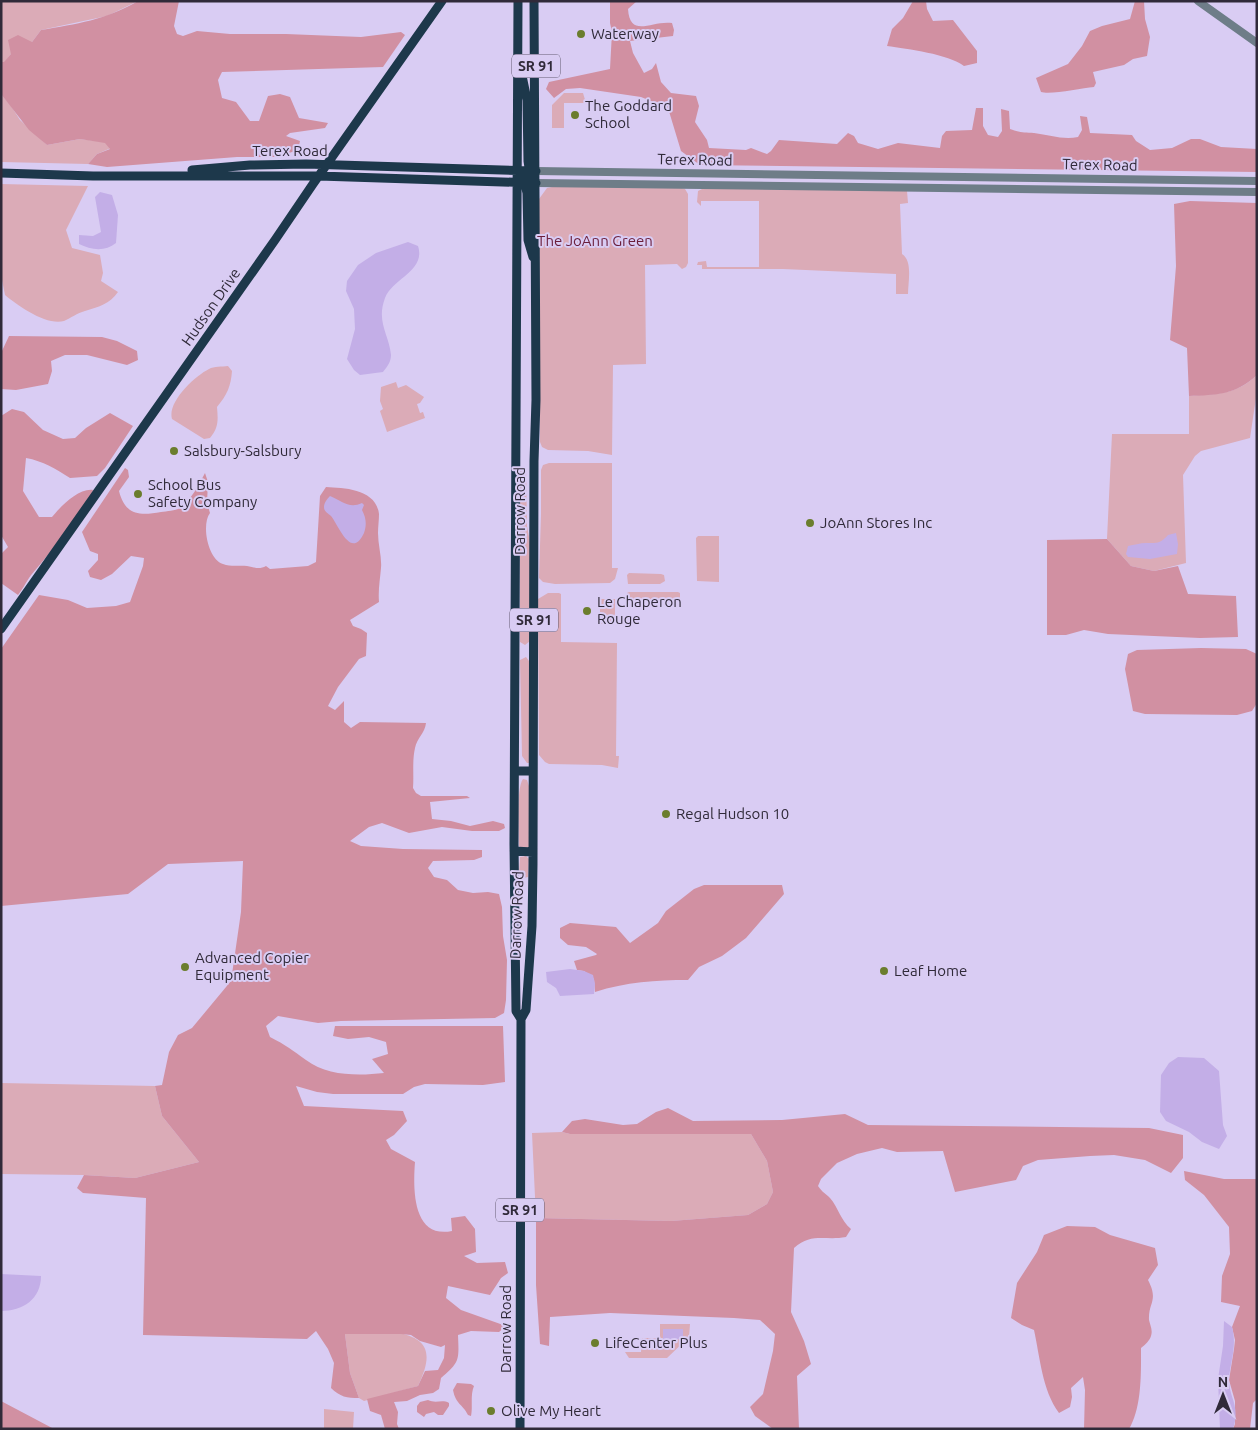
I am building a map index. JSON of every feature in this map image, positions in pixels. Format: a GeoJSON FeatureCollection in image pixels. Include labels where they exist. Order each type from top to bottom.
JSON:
{"type":"FeatureCollection","features":[{"type":"Feature","properties":{"kind":"main road","name":"Hudson Drive"},"geometry":{"type":"LineString","coordinates":[[1,629],[442,1]]}},
{"type":"Feature","properties":{"kind":"main road","name":"Darrow Road"},"geometry":{"type":"LineString","coordinates":[[518,1],[517,170],[521,183],[514,851],[516,1011],[520,1019],[520,1429]]}},
{"type":"Feature","properties":{"kind":"main road","name":"Darrow Road"},"geometry":{"type":"LineString","coordinates":[[520,1019],[526,1010],[533,882],[536,269],[536,183],[532,170],[536,78],[534,1]]}},
{"type":"Feature","properties":{"kind":"main road"},"geometry":{"type":"LineString","coordinates":[[518,61],[527,100],[532,170]]}},
{"type":"Feature","properties":{"kind":"main road"},"geometry":{"type":"LineString","coordinates":[[523,78],[536,78]]}},
{"type":"Feature","properties":{"kind":"main road","name":"Terex Road"},"geometry":{"type":"LineString","coordinates":[[134,175],[250,164],[327,164],[532,170]]}},
{"type":"Feature","properties":{"kind":"main road","name":"Terex Road"},"geometry":{"type":"LineString","coordinates":[[1,174],[319,176],[536,183]]}},
{"type":"Feature","properties":{"kind":"main road"},"geometry":{"type":"LineString","coordinates":[[521,183],[528,240],[536,269]]}},
{"type":"Feature","properties":{"kind":"main road"},"geometry":{"type":"LineString","coordinates":[[515,650],[534,650]]}},
{"type":"Feature","properties":{"kind":"main road"},"geometry":{"type":"LineString","coordinates":[[515,771],[534,771]]}},
{"type":"Feature","properties":{"kind":"main road"},"geometry":{"type":"LineString","coordinates":[[514,851],[533,852]]}},
{"type":"Feature","properties":{"kind":"main road"},"geometry":{"type":"LineString","coordinates":[[515,881],[533,882]]}},
{"type":"Feature","properties":{"kind":"street"},"geometry":{"type":"LineString","coordinates":[[1198,1],[1257,43]]}},
{"type":"Feature","properties":{"kind":"street","name":"Terex Road"},"geometry":{"type":"LineString","coordinates":[[532,170],[691,174],[1257,181]]}},
{"type":"Feature","properties":{"kind":"street"},"geometry":{"type":"LineString","coordinates":[[691,174],[691,185]]}},
{"type":"Feature","properties":{"kind":"street"},"geometry":{"type":"LineString","coordinates":[[911,176],[911,188]]}},
{"type":"Feature","properties":{"kind":"street"},"geometry":{"type":"LineString","coordinates":[[1015,178],[1015,189]]}},
{"type":"Feature","properties":{"kind":"street","name":"Terex Road"},"geometry":{"type":"LineString","coordinates":[[536,183],[1257,192]]}},
{"type":"Feature","properties":{"kind":"green space"},"geometry":{"type":"Polygon","coordinates":[[[1,1],[138,1],[107,16],[41,30],[32,42],[11,54],[4,63],[1,62],[1,1]]]}},
{"type":"Feature","properties":{"kind":"green space"},"geometry":{"type":"Polygon","coordinates":[[[564,93],[583,93],[586,103],[564,103],[564,128],[552,128],[552,105],[564,93]]]}},
{"type":"Feature","properties":{"kind":"green space"},"geometry":{"type":"Polygon","coordinates":[[[1,94],[20,120],[47,145],[80,139],[105,142],[111,148],[97,154],[88,164],[1,162],[1,94]]]}},
{"type":"Feature","properties":{"kind":"green space"},"geometry":{"type":"Polygon","coordinates":[[[1,184],[88,186],[66,230],[72,248],[100,255],[103,273],[101,281],[118,292],[115,296],[95,308],[57,322],[49,321],[33,314],[5,295],[1,275],[1,184]]]}},
{"type":"Feature","properties":{"kind":"green space","name":"The JoAnn Green"},"geometry":{"type":"Polygon","coordinates":[[[557,186],[678,187],[685,189],[688,194],[688,263],[686,267],[682,269],[677,264],[645,265],[646,364],[613,365],[612,455],[588,451],[548,450],[542,447],[540,442],[539,199],[547,188],[557,186]]]}},
{"type":"Feature","properties":{"kind":"green space"},"geometry":{"type":"Polygon","coordinates":[[[704,188],[907,191],[908,203],[900,204],[902,254],[909,267],[908,294],[896,294],[896,274],[783,269],[702,269],[702,265],[697,265],[698,262],[706,261],[707,267],[759,267],[759,201],[701,201],[701,206],[697,202],[698,191],[704,188]]]}},
{"type":"Feature","properties":{"kind":"green space"},"geometry":{"type":"Polygon","coordinates":[[[228,366],[232,371],[231,381],[226,394],[217,407],[218,419],[210,438],[204,439],[172,419],[174,405],[183,390],[190,383],[211,368],[228,366]]]}},
{"type":"Feature","properties":{"kind":"green space"},"geometry":{"type":"Polygon","coordinates":[[[1257,375],[1257,391],[1250,438],[1201,451],[1195,456],[1183,475],[1186,563],[1154,571],[1131,566],[1107,539],[1112,434],[1189,434],[1189,396],[1217,394],[1234,390],[1257,375]]]}},
{"type":"Feature","properties":{"kind":"green space"},"geometry":{"type":"Polygon","coordinates":[[[396,382],[398,388],[406,385],[424,397],[417,404],[420,413],[423,412],[425,418],[387,432],[380,411],[383,409],[380,401],[381,387],[396,382]]]}},
{"type":"Feature","properties":{"kind":"green space"},"geometry":{"type":"Polygon","coordinates":[[[549,463],[612,463],[612,568],[618,568],[615,579],[610,583],[555,584],[543,582],[539,578],[541,470],[543,465],[549,463]]]}},
{"type":"Feature","properties":{"kind":"green space"},"geometry":{"type":"Polygon","coordinates":[[[526,467],[527,526],[531,548],[530,641],[525,645],[520,642],[520,472],[526,467]]]}},
{"type":"Feature","properties":{"kind":"green space"},"geometry":{"type":"Polygon","coordinates":[[[698,536],[719,536],[719,582],[697,581],[696,538],[698,536]]]}},
{"type":"Feature","properties":{"kind":"green space"},"geometry":{"type":"Polygon","coordinates":[[[629,573],[661,574],[664,575],[665,581],[660,584],[628,584],[627,575],[629,573]]]}},
{"type":"Feature","properties":{"kind":"green space"},"geometry":{"type":"Polygon","coordinates":[[[678,592],[680,593],[680,600],[628,601],[627,593],[678,592]]]}},
{"type":"Feature","properties":{"kind":"green space"},"geometry":{"type":"Polygon","coordinates":[[[548,593],[561,594],[561,642],[617,643],[616,756],[619,756],[618,768],[602,765],[549,764],[539,755],[538,599],[548,593]]]}},
{"type":"Feature","properties":{"kind":"green space"},"geometry":{"type":"Polygon","coordinates":[[[600,599],[615,599],[615,624],[600,624],[600,599]]]}},
{"type":"Feature","properties":{"kind":"green space"},"geometry":{"type":"Polygon","coordinates":[[[526,657],[529,661],[529,763],[522,756],[520,660],[526,657]]]}},
{"type":"Feature","properties":{"kind":"green space"},"geometry":{"type":"Polygon","coordinates":[[[523,779],[527,780],[530,789],[530,846],[523,849],[519,846],[518,811],[519,791],[523,779]]]}},
{"type":"Feature","properties":{"kind":"green space"},"geometry":{"type":"Polygon","coordinates":[[[526,856],[529,859],[528,877],[523,878],[519,874],[520,857],[526,856]]]}},
{"type":"Feature","properties":{"kind":"green space"},"geometry":{"type":"Polygon","coordinates":[[[1,1083],[155,1086],[162,1116],[199,1162],[135,1178],[1,1174],[1,1083]]]}},
{"type":"Feature","properties":{"kind":"green space"},"geometry":{"type":"Polygon","coordinates":[[[562,1132],[570,1134],[751,1134],[767,1161],[773,1192],[767,1204],[748,1215],[671,1221],[536,1218],[532,1133],[562,1132]]]}},
{"type":"Feature","properties":{"kind":"green space"},"geometry":{"type":"Polygon","coordinates":[[[660,1324],[690,1324],[689,1337],[667,1358],[629,1358],[625,1352],[641,1352],[642,1338],[660,1338],[660,1324]]]}},
{"type":"Feature","properties":{"kind":"green space"},"geometry":{"type":"Polygon","coordinates":[[[399,1333],[410,1336],[424,1346],[426,1352],[425,1368],[418,1386],[364,1401],[359,1398],[350,1373],[345,1334],[399,1333]]]}},
{"type":"Feature","properties":{"kind":"green space"},"geometry":{"type":"Polygon","coordinates":[[[324,1409],[354,1412],[353,1429],[324,1429],[324,1409]]]}},
{"type":"Feature","properties":{"kind":"shaded area"},"geometry":{"type":"Polygon","coordinates":[[[138,1],[179,1],[174,26],[177,34],[183,36],[197,31],[230,34],[361,37],[401,32],[405,35],[383,67],[222,72],[218,80],[222,98],[236,102],[250,121],[259,121],[268,96],[280,94],[290,97],[299,118],[328,123],[325,128],[290,133],[286,136],[300,141],[298,150],[277,157],[237,157],[107,167],[88,164],[97,154],[110,149],[105,143],[80,139],[47,145],[29,130],[1,94],[1,62],[4,62],[11,54],[8,40],[18,35],[32,42],[41,30],[102,17],[138,1]]]}},
{"type":"Feature","properties":{"kind":"shaded area"},"geometry":{"type":"Polygon","coordinates":[[[610,1],[637,1],[628,9],[630,18],[638,26],[672,23],[673,36],[630,41],[633,53],[644,73],[652,69],[656,63],[661,82],[671,93],[696,96],[699,106],[695,122],[707,140],[709,148],[746,150],[751,148],[767,154],[779,140],[837,144],[848,133],[854,136],[858,143],[878,149],[898,143],[940,148],[942,136],[946,131],[972,130],[976,108],[983,108],[983,126],[988,135],[998,137],[1002,131],[1001,109],[1009,111],[1010,129],[1062,138],[1078,137],[1082,130],[1080,116],[1087,117],[1090,133],[1132,135],[1136,141],[1150,150],[1172,148],[1191,139],[1200,139],[1221,147],[1257,149],[1257,172],[700,165],[681,151],[668,108],[641,97],[580,88],[566,89],[554,98],[546,89],[549,82],[610,69],[612,32],[610,1]]]}},
{"type":"Feature","properties":{"kind":"shaded area"},"geometry":{"type":"Polygon","coordinates":[[[913,1],[926,1],[927,9],[933,21],[953,20],[977,51],[977,63],[964,66],[938,55],[887,46],[892,29],[903,18],[913,1]]]}},
{"type":"Feature","properties":{"kind":"shaded area"},"geometry":{"type":"Polygon","coordinates":[[[1135,1],[1144,1],[1145,19],[1150,37],[1147,56],[1133,59],[1124,65],[1093,72],[1096,83],[1094,87],[1059,92],[1041,92],[1036,78],[1068,64],[1082,46],[1090,31],[1130,19],[1135,1]]]}},
{"type":"Feature","properties":{"kind":"shaded area"},"geometry":{"type":"Polygon","coordinates":[[[100,192],[112,195],[118,215],[116,243],[103,249],[88,248],[79,244],[79,235],[93,236],[101,232],[95,197],[100,192]]]}},
{"type":"Feature","properties":{"kind":"shaded area"},"geometry":{"type":"Polygon","coordinates":[[[1190,201],[1257,203],[1257,375],[1241,387],[1225,393],[1189,396],[1187,348],[1170,340],[1176,266],[1174,204],[1190,201]]]}},
{"type":"Feature","properties":{"kind":"shaded area"},"geometry":{"type":"Polygon","coordinates":[[[408,242],[418,246],[419,255],[417,262],[408,274],[389,291],[383,306],[382,321],[390,348],[390,362],[383,372],[360,375],[354,370],[347,359],[355,329],[354,309],[346,291],[347,281],[358,265],[376,253],[408,242]]]}},
{"type":"Feature","properties":{"kind":"shaded area"},"geometry":{"type":"Polygon","coordinates":[[[9,336],[102,337],[117,341],[137,351],[138,360],[127,365],[87,355],[65,355],[51,361],[52,371],[48,384],[16,390],[1,389],[1,353],[9,336]]]}},
{"type":"Feature","properties":{"kind":"shaded area"},"geometry":{"type":"Polygon","coordinates":[[[12,409],[24,412],[43,430],[63,439],[75,438],[86,428],[110,413],[133,426],[105,468],[97,476],[70,478],[44,463],[26,458],[23,491],[39,517],[52,517],[65,503],[76,495],[93,490],[84,509],[29,578],[18,595],[1,583],[1,554],[8,547],[1,535],[1,416],[12,409]]]}},
{"type":"Feature","properties":{"kind":"shaded area"},"geometry":{"type":"Polygon","coordinates":[[[125,468],[128,470],[129,477],[119,491],[122,499],[129,509],[146,514],[180,508],[191,497],[205,473],[208,482],[207,503],[210,513],[207,518],[206,533],[210,549],[218,561],[229,565],[259,568],[266,566],[270,569],[308,566],[316,562],[320,496],[326,487],[358,491],[372,499],[377,506],[379,514],[378,537],[381,564],[379,602],[350,620],[353,626],[367,633],[366,656],[359,659],[338,687],[328,706],[335,710],[344,701],[344,722],[351,728],[360,722],[426,723],[415,748],[413,788],[421,796],[467,796],[470,798],[430,802],[432,819],[470,826],[493,821],[504,824],[505,828],[499,831],[472,831],[442,827],[409,833],[382,823],[369,827],[350,841],[361,846],[403,849],[482,850],[482,857],[474,860],[433,861],[428,868],[434,877],[447,880],[458,890],[473,893],[488,892],[499,894],[507,960],[504,1013],[495,1018],[318,1023],[278,1016],[266,1026],[270,1037],[314,1065],[343,1074],[364,1074],[384,1073],[372,1059],[388,1054],[386,1042],[369,1037],[348,1039],[333,1036],[335,1026],[503,1026],[505,1082],[483,1085],[425,1084],[414,1087],[403,1094],[333,1094],[296,1086],[304,1106],[403,1111],[407,1121],[394,1135],[386,1140],[391,1149],[415,1162],[415,1197],[422,1220],[429,1227],[439,1231],[452,1231],[451,1218],[465,1216],[475,1229],[476,1252],[464,1256],[477,1263],[505,1262],[508,1273],[501,1278],[490,1295],[448,1286],[446,1298],[461,1310],[506,1326],[499,1332],[471,1331],[458,1335],[457,1360],[452,1368],[441,1378],[439,1389],[433,1393],[420,1395],[407,1401],[394,1402],[398,1412],[397,1424],[399,1429],[385,1429],[381,1415],[370,1411],[367,1399],[418,1386],[425,1371],[438,1370],[444,1358],[445,1345],[441,1347],[420,1341],[411,1335],[345,1334],[350,1373],[359,1398],[355,1398],[341,1395],[331,1388],[334,1363],[328,1349],[316,1331],[307,1339],[143,1335],[146,1198],[83,1193],[77,1188],[84,1175],[135,1178],[199,1162],[162,1116],[155,1086],[162,1085],[169,1052],[178,1035],[192,1028],[231,981],[241,912],[243,861],[168,864],[128,894],[1,906],[1,649],[39,595],[68,600],[87,608],[116,606],[130,602],[144,558],[131,556],[112,574],[101,580],[90,577],[88,571],[98,560],[98,554],[90,551],[82,532],[125,468]]]}},
{"type":"Feature","properties":{"kind":"shaded area"},"geometry":{"type":"Polygon","coordinates":[[[330,496],[349,505],[362,503],[364,505],[362,510],[366,527],[359,541],[354,543],[345,538],[331,516],[325,511],[325,504],[330,496]]]}},
{"type":"Feature","properties":{"kind":"shaded area"},"geometry":{"type":"Polygon","coordinates":[[[1176,533],[1177,554],[1150,559],[1128,557],[1126,554],[1128,546],[1158,542],[1168,535],[1176,533]]]}},
{"type":"Feature","properties":{"kind":"shaded area"},"geometry":{"type":"Polygon","coordinates":[[[1107,539],[1131,566],[1154,571],[1178,566],[1188,594],[1236,596],[1238,637],[1200,638],[1108,634],[1084,630],[1066,635],[1047,635],[1047,540],[1107,539]]]}},
{"type":"Feature","properties":{"kind":"shaded area"},"geometry":{"type":"Polygon","coordinates":[[[1246,649],[1257,654],[1257,703],[1252,711],[1237,715],[1145,714],[1133,711],[1125,669],[1128,654],[1137,650],[1246,649]]]}},
{"type":"Feature","properties":{"kind":"shaded area"},"geometry":{"type":"Polygon","coordinates":[[[704,885],[782,885],[784,894],[746,938],[722,956],[699,967],[688,980],[641,982],[595,992],[594,979],[584,971],[577,970],[574,961],[597,954],[586,947],[568,945],[560,938],[560,928],[570,923],[616,927],[630,943],[658,923],[666,911],[694,889],[704,885]]]}},
{"type":"Feature","properties":{"kind":"shaded area"},"geometry":{"type":"Polygon","coordinates":[[[570,969],[584,971],[593,975],[595,984],[594,994],[560,996],[556,988],[547,982],[546,972],[570,969]]]}},
{"type":"Feature","properties":{"kind":"shaded area"},"geometry":{"type":"Polygon","coordinates":[[[1178,1057],[1204,1058],[1219,1071],[1223,1125],[1227,1136],[1219,1149],[1202,1142],[1189,1132],[1166,1121],[1160,1112],[1161,1075],[1169,1063],[1178,1057]]]}},
{"type":"Feature","properties":{"kind":"shaded area"},"geometry":{"type":"Polygon","coordinates":[[[668,1108],[693,1121],[782,1120],[845,1114],[868,1125],[1149,1128],[1183,1135],[1183,1158],[1171,1173],[1145,1160],[1114,1155],[1038,1160],[1023,1166],[1016,1180],[955,1192],[943,1151],[897,1152],[882,1148],[857,1154],[837,1163],[821,1179],[818,1186],[830,1198],[851,1229],[846,1237],[807,1240],[794,1248],[791,1312],[804,1341],[811,1364],[797,1376],[799,1429],[773,1429],[755,1416],[750,1407],[763,1394],[775,1334],[760,1320],[610,1313],[550,1317],[549,1346],[540,1344],[536,1285],[536,1218],[671,1221],[748,1215],[767,1204],[773,1192],[767,1161],[751,1134],[570,1134],[562,1132],[572,1121],[585,1119],[623,1125],[637,1124],[656,1112],[668,1108]]]}},
{"type":"Feature","properties":{"kind":"shaded area"},"geometry":{"type":"Polygon","coordinates":[[[1184,1171],[1224,1179],[1257,1179],[1257,1399],[1253,1403],[1250,1429],[1233,1429],[1235,1424],[1235,1401],[1229,1380],[1235,1340],[1232,1327],[1240,1306],[1221,1302],[1222,1276],[1230,1254],[1229,1227],[1204,1195],[1185,1180],[1184,1171]]]}},
{"type":"Feature","properties":{"kind":"shaded area"},"geometry":{"type":"Polygon","coordinates":[[[1067,1226],[1095,1227],[1110,1235],[1155,1248],[1158,1265],[1148,1280],[1153,1293],[1149,1314],[1152,1334],[1141,1348],[1139,1400],[1129,1429],[1084,1429],[1085,1390],[1083,1377],[1071,1388],[1070,1407],[1059,1413],[1045,1384],[1034,1330],[1011,1318],[1017,1283],[1037,1252],[1044,1235],[1067,1226]]]}},
{"type":"Feature","properties":{"kind":"shaded area"},"geometry":{"type":"Polygon","coordinates":[[[1,1274],[41,1276],[38,1291],[23,1306],[17,1309],[1,1311],[1,1274]]]}},
{"type":"Feature","properties":{"kind":"shaded area"},"geometry":{"type":"Polygon","coordinates":[[[1224,1321],[1232,1327],[1234,1346],[1229,1378],[1236,1414],[1233,1429],[1220,1429],[1218,1379],[1223,1346],[1224,1321]]]}},
{"type":"Feature","properties":{"kind":"shaded area"},"geometry":{"type":"Polygon","coordinates":[[[663,1329],[683,1329],[683,1339],[663,1340],[663,1329]]]}},
{"type":"Feature","properties":{"kind":"shaded area"},"geometry":{"type":"Polygon","coordinates":[[[457,1383],[474,1386],[471,1416],[468,1415],[456,1399],[453,1390],[457,1383]]]}},
{"type":"Feature","properties":{"kind":"shaded area"},"geometry":{"type":"Polygon","coordinates":[[[428,1400],[446,1402],[449,1403],[449,1406],[443,1415],[438,1415],[434,1412],[426,1414],[424,1417],[417,1412],[417,1406],[420,1402],[428,1400]]]}},
{"type":"Feature","properties":{"kind":"shaded area"},"geometry":{"type":"Polygon","coordinates":[[[1,1401],[54,1429],[1,1429],[1,1401]]]}},
{"type":"Feature","properties":{"kind":"place","name":"Waterway"},"geometry":{"type":"Point","coordinates":[581,34]}},
{"type":"Feature","properties":{"kind":"place","name":"The Goddard School"},"geometry":{"type":"Point","coordinates":[575,115]}},
{"type":"Feature","properties":{"kind":"place","name":"Salsbury-Salsbury"},"geometry":{"type":"Point","coordinates":[174,451]}},
{"type":"Feature","properties":{"kind":"place","name":"School Bus Safety Company"},"geometry":{"type":"Point","coordinates":[138,494]}},
{"type":"Feature","properties":{"kind":"place","name":"JoAnn Stores Inc"},"geometry":{"type":"Point","coordinates":[810,523]}},
{"type":"Feature","properties":{"kind":"place","name":"Le Chaperon Rouge"},"geometry":{"type":"Point","coordinates":[587,611]}},
{"type":"Feature","properties":{"kind":"place","name":"Regal Hudson 10"},"geometry":{"type":"Point","coordinates":[666,814]}},
{"type":"Feature","properties":{"kind":"place","name":"Advanced Copier Equipment"},"geometry":{"type":"Point","coordinates":[185,967]}},
{"type":"Feature","properties":{"kind":"place","name":"Leaf Home"},"geometry":{"type":"Point","coordinates":[884,971]}},
{"type":"Feature","properties":{"kind":"place","name":"LifeCenter Plus"},"geometry":{"type":"Point","coordinates":[595,1343]}},
{"type":"Feature","properties":{"kind":"place","name":"Olive My Heart"},"geometry":{"type":"Point","coordinates":[491,1411]}}]}
